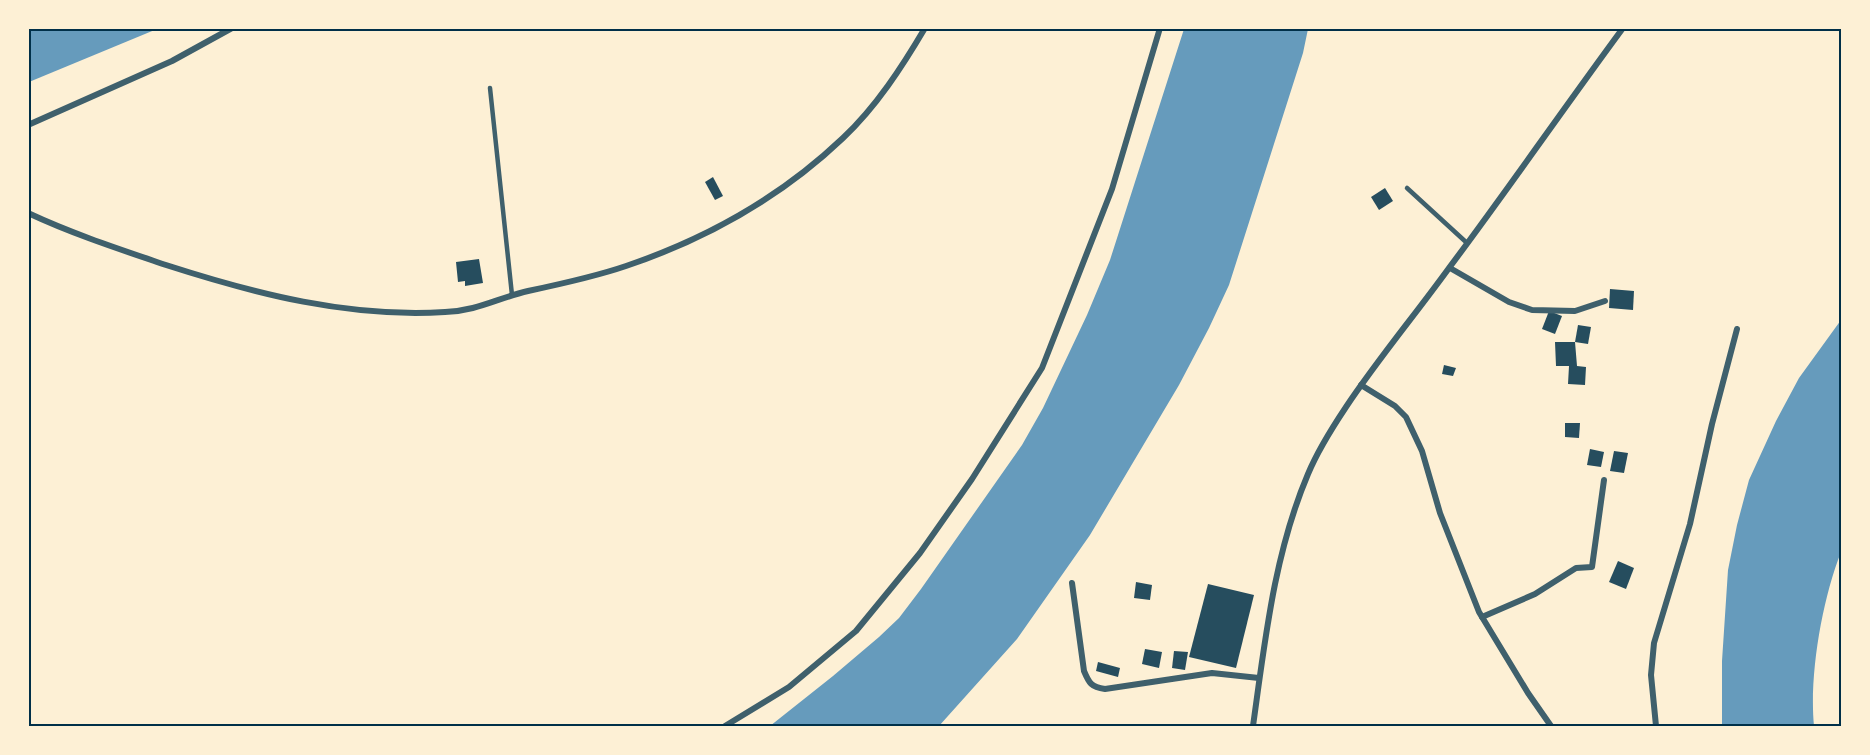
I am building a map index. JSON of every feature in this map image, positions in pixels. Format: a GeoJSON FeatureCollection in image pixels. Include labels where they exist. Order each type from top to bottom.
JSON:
{"type":"FeatureCollection","features":[{"type":"Feature","properties":{"kind":"street"},"geometry":{"type":"LineString","coordinates":[[28,125],[172,61],[232,28]]}},
{"type":"Feature","properties":{"kind":"street"},"geometry":{"type":"LineString","coordinates":[[28,213],[102,244],[247,289],[306,303],[392,312],[445,312],[474,309],[512,295],[626,267],[706,233],[753,207],[801,174],[844,137],[882,94],[925,28]]}},
{"type":"Feature","properties":{"kind":"street"},"geometry":{"type":"LineString","coordinates":[[725,726],[789,687],[856,630],[920,553],[972,479],[1042,368],[1112,189],[1160,28]]}},
{"type":"Feature","properties":{"kind":"street"},"geometry":{"type":"LineString","coordinates":[[1252,726],[1280,558],[1294,509],[1309,471],[1329,433],[1361,385],[1450,268],[1623,28]]}},
{"type":"Feature","properties":{"kind":"street"},"geometry":{"type":"LineString","coordinates":[[1450,268],[1509,302],[1532,310],[1575,311],[1605,301]]}},
{"type":"Feature","properties":{"kind":"street"},"geometry":{"type":"LineString","coordinates":[[1656,726],[1651,675],[1654,643],[1690,524],[1712,424],[1737,329]]}},
{"type":"Feature","properties":{"kind":"street"},"geometry":{"type":"LineString","coordinates":[[1361,385],[1383,398],[1406,417],[1422,452],[1440,513],[1482,617],[1551,726]]}},
{"type":"Feature","properties":{"kind":"street"},"geometry":{"type":"LineString","coordinates":[[1482,617],[1535,594],[1576,568],[1592,567],[1604,480]]}},
{"type":"Feature","properties":{"kind":"street"},"geometry":{"type":"LineString","coordinates":[[1072,584],[1084,671],[1090,684],[1095,688],[1212,673],[1259,678]]}},
{"type":"Feature","properties":{"kind":"lane"},"geometry":{"type":"LineString","coordinates":[[490,88],[512,295]]}},
{"type":"Feature","properties":{"kind":"lane"},"geometry":{"type":"LineString","coordinates":[[1407,188],[1467,243]]}},
{"type":"Feature","properties":{"kind":"water"},"geometry":{"type":"Polygon","coordinates":[[[29,28],[157,28],[157,29],[29,82],[29,28]]]}},
{"type":"Feature","properties":{"kind":"water"},"geometry":{"type":"Polygon","coordinates":[[[1184,29],[1308,29],[1303,53],[1229,285],[1179,385],[1090,535],[1017,639],[939,726],[770,726],[833,676],[899,618],[1022,445],[1043,408],[1110,260],[1184,29]]]}},
{"type":"Feature","properties":{"kind":"water"},"geometry":{"type":"Polygon","coordinates":[[[1841,320],[1841,552],[1828,592],[1818,638],[1813,684],[1814,726],[1722,726],[1722,661],[1728,570],[1749,480],[1799,378],[1841,320]]]}},
{"type":"Feature","properties":{"kind":"building"},"geometry":{"type":"Polygon","coordinates":[[[713,177],[723,196],[715,200],[705,182],[713,177]]]}},
{"type":"Feature","properties":{"kind":"building"},"geometry":{"type":"Polygon","coordinates":[[[1385,188],[1393,201],[1379,210],[1371,197],[1385,188]]]}},
{"type":"Feature","properties":{"kind":"building"},"geometry":{"type":"Polygon","coordinates":[[[479,259],[483,283],[465,286],[465,281],[458,282],[456,262],[479,259]]]}},
{"type":"Feature","properties":{"kind":"building"},"geometry":{"type":"Polygon","coordinates":[[[1610,289],[1634,291],[1633,310],[1609,308],[1610,289]]]}},
{"type":"Feature","properties":{"kind":"building"},"geometry":{"type":"Polygon","coordinates":[[[1549,311],[1562,316],[1555,334],[1542,329],[1549,311]]]}},
{"type":"Feature","properties":{"kind":"building"},"geometry":{"type":"Polygon","coordinates":[[[1578,325],[1591,327],[1588,344],[1575,342],[1578,325]]]}},
{"type":"Feature","properties":{"kind":"building"},"geometry":{"type":"Polygon","coordinates":[[[1555,342],[1575,342],[1577,366],[1586,367],[1585,385],[1568,384],[1569,366],[1556,366],[1555,342]]]}},
{"type":"Feature","properties":{"kind":"building"},"geometry":{"type":"Polygon","coordinates":[[[1444,365],[1456,368],[1453,376],[1442,374],[1444,365]]]}},
{"type":"Feature","properties":{"kind":"building"},"geometry":{"type":"Polygon","coordinates":[[[1565,423],[1580,423],[1579,438],[1565,437],[1565,423]]]}},
{"type":"Feature","properties":{"kind":"building"},"geometry":{"type":"Polygon","coordinates":[[[1590,449],[1604,452],[1601,467],[1587,465],[1590,449]]]}},
{"type":"Feature","properties":{"kind":"building"},"geometry":{"type":"Polygon","coordinates":[[[1614,451],[1628,453],[1624,473],[1610,471],[1614,451]]]}},
{"type":"Feature","properties":{"kind":"building"},"geometry":{"type":"Polygon","coordinates":[[[1618,561],[1634,568],[1626,589],[1609,582],[1618,561]]]}},
{"type":"Feature","properties":{"kind":"building"},"geometry":{"type":"Polygon","coordinates":[[[1136,582],[1152,585],[1150,600],[1134,598],[1136,582]]]}},
{"type":"Feature","properties":{"kind":"building"},"geometry":{"type":"Polygon","coordinates":[[[1208,584],[1254,595],[1236,668],[1189,657],[1208,584]]]}},
{"type":"Feature","properties":{"kind":"building"},"geometry":{"type":"Polygon","coordinates":[[[1145,649],[1162,652],[1159,668],[1142,664],[1145,649]]]}},
{"type":"Feature","properties":{"kind":"building"},"geometry":{"type":"Polygon","coordinates":[[[1174,651],[1188,652],[1185,670],[1172,668],[1174,651]]]}},
{"type":"Feature","properties":{"kind":"building"},"geometry":{"type":"Polygon","coordinates":[[[1098,662],[1120,668],[1118,677],[1096,671],[1098,662]]]}}]}
